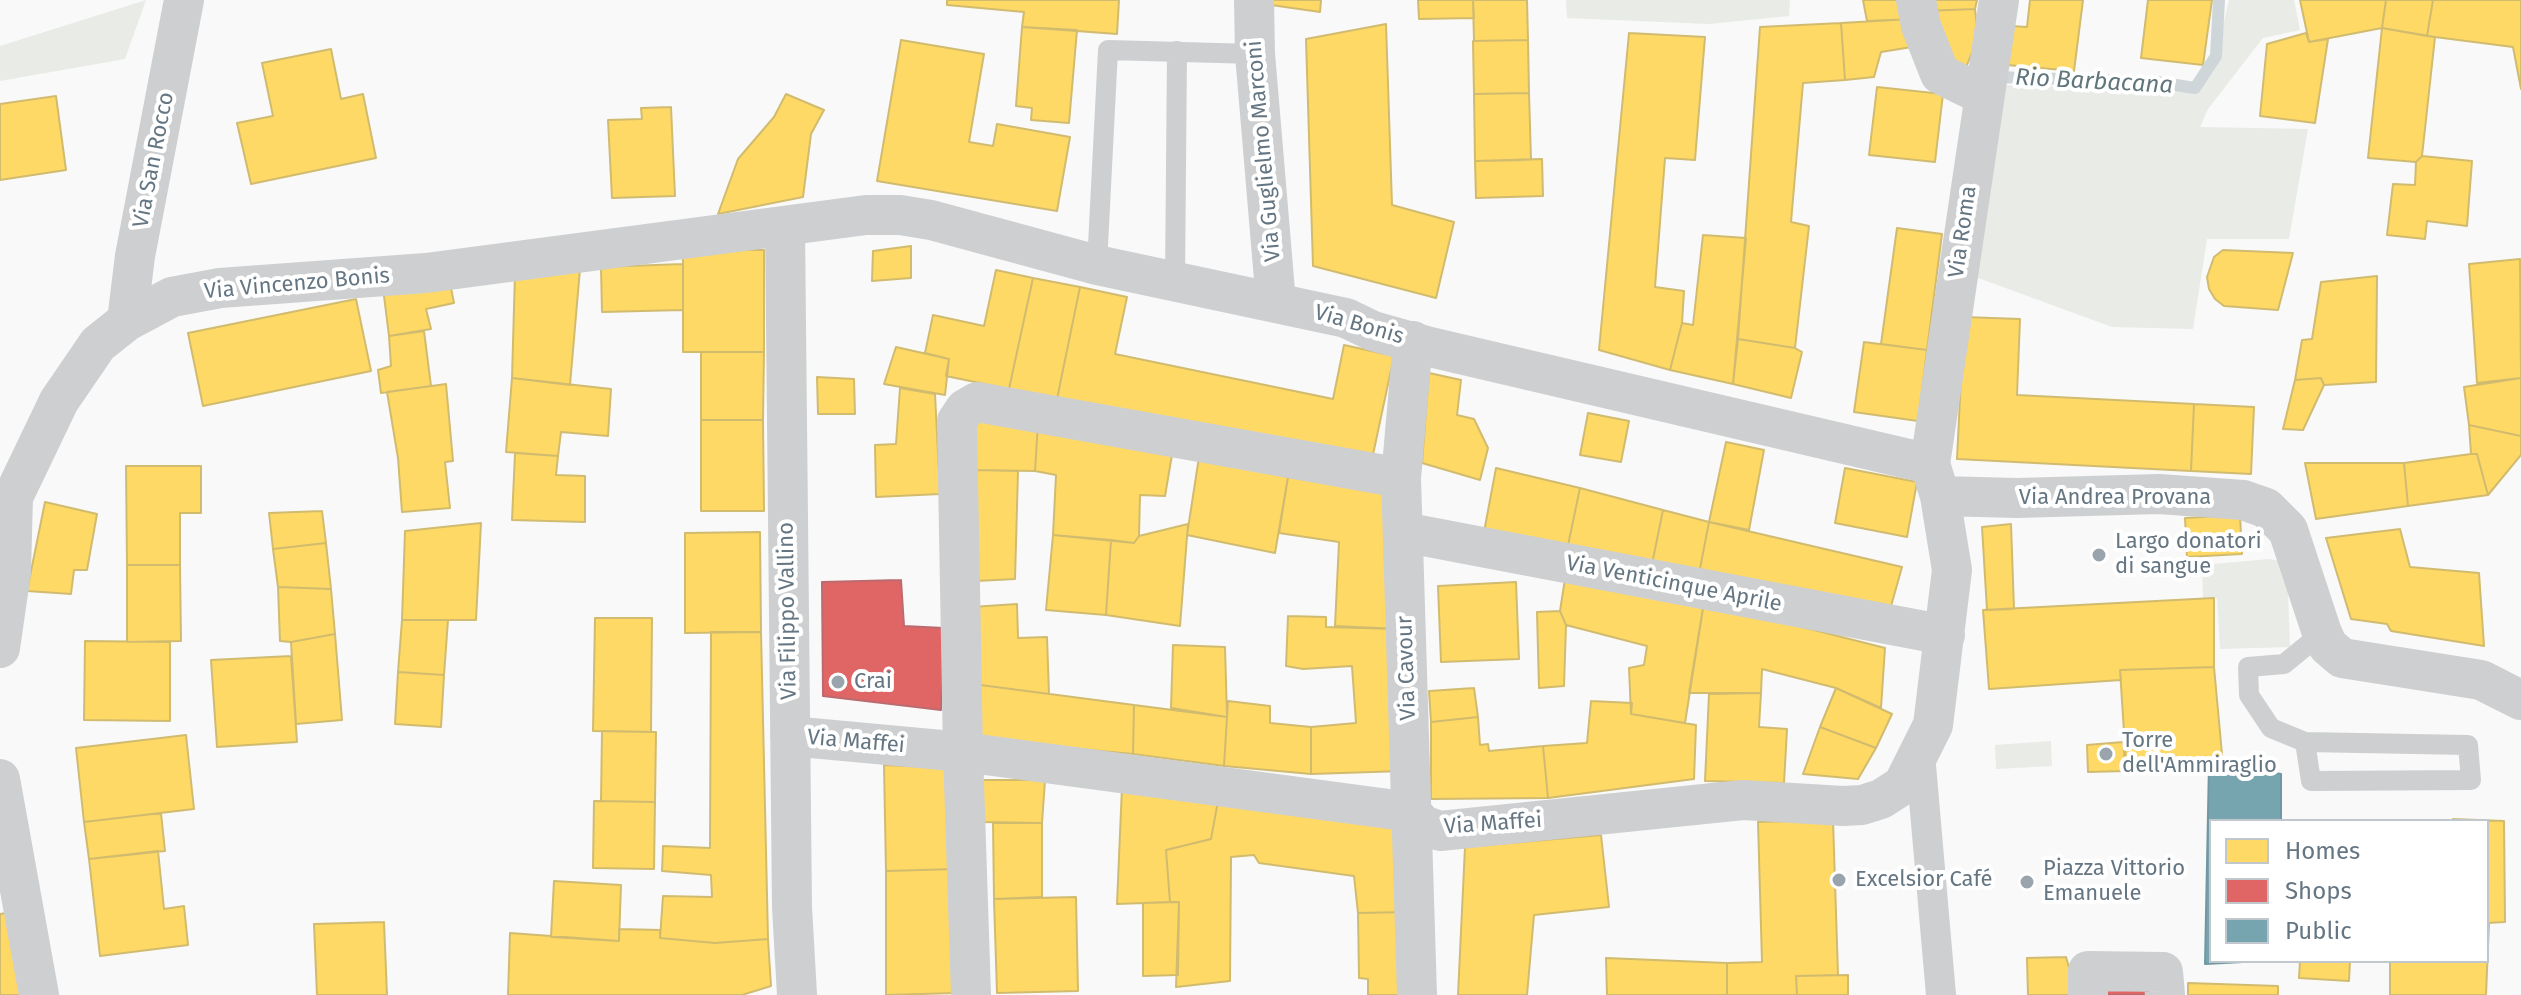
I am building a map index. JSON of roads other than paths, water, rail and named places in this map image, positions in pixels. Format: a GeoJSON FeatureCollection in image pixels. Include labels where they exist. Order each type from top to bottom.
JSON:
{"type":"FeatureCollection","features":[{"type":"Feature","properties":{"kind":"street","name":"Via San Rocco"},"geometry":{"type":"LineString","coordinates":[[127,321],[135,256],[184,0]]}},
{"type":"Feature","properties":{"kind":"street","name":"Via Guglielmo Marconi"},"geometry":{"type":"LineString","coordinates":[[1254,0],[1255,54],[1276,303]]}},
{"type":"Feature","properties":{"kind":"street"},"geometry":{"type":"LineString","coordinates":[[1916,0],[1921,26],[1940,74],[1983,95]]}},
{"type":"Feature","properties":{"kind":"street","name":"Via Roma"},"geometry":{"type":"LineString","coordinates":[[1935,480],[1983,95],[1999,0]]}},
{"type":"Feature","properties":{"kind":"street","name":"Via Bonis"},"geometry":{"type":"LineString","coordinates":[[785,227],[866,215],[900,215],[931,220],[1097,265],[1346,318],[1373,331],[1935,480]]}},
{"type":"Feature","properties":{"kind":"street","name":"Via Vincenzo Bonis"},"geometry":{"type":"LineString","coordinates":[[0,648],[11,572],[13,497],[59,401],[98,344],[127,321],[172,297],[220,288],[426,273],[785,227]]}},
{"type":"Feature","properties":{"kind":"street","name":"Via Filippo Vallino"},"geometry":{"type":"LineString","coordinates":[[785,227],[792,907],[797,995]]}},
{"type":"Feature","properties":{"kind":"street","name":"Via Cavour"},"geometry":{"type":"LineString","coordinates":[[1413,341],[1401,478],[1417,995]]}},
{"type":"Feature","properties":{"kind":"street"},"geometry":{"type":"LineString","coordinates":[[971,995],[957,421],[965,409],[977,402],[1401,478]]}},
{"type":"Feature","properties":{"kind":"street","name":"Via Andrea Provana"},"geometry":{"type":"LineString","coordinates":[[1935,480],[2017,498],[2159,494],[2243,500],[2266,508],[2288,530],[2322,633],[2328,646],[2342,658],[2481,680],[2521,700]]}},
{"type":"Feature","properties":{"kind":"street","name":"Via Maffei"},"geometry":{"type":"LineString","coordinates":[[790,736],[963,752],[1411,812],[1423,825],[1440,831],[1743,800],[1862,805],[1881,799],[1903,785],[1933,725],[1952,570],[1935,480]]}},
{"type":"Feature","properties":{"kind":"street","name":"Via Venticinque Aprile"},"geometry":{"type":"LineString","coordinates":[[1403,532],[1945,635]]}},
{"type":"Feature","properties":{"kind":"street"},"geometry":{"type":"LineString","coordinates":[[1920,754],[1941,995]]}},
{"type":"Feature","properties":{"kind":"street"},"geometry":{"type":"LineString","coordinates":[[0,779],[39,995]]}},
{"type":"Feature","properties":{"kind":"street"},"geometry":{"type":"LineString","coordinates":[[2088,995],[2088,971],[2163,972],[2165,995]]}},
{"type":"Feature","properties":{"kind":"lane"},"geometry":{"type":"LineString","coordinates":[[1097,265],[1108,50],[1255,54]]}},
{"type":"Feature","properties":{"kind":"lane"},"geometry":{"type":"LineString","coordinates":[[1175,282],[1177,51]]}},
{"type":"Feature","properties":{"kind":"lane"},"geometry":{"type":"LineString","coordinates":[[2305,742],[2311,781],[2471,780],[2468,745],[2305,742],[2271,728],[2249,695],[2248,667],[2284,664],[2322,633]]}},
{"type":"Feature","properties":{"kind":"waterway","name":"Rio Barbacana"},"geometry":{"type":"LineString","coordinates":[[1995,77],[2157,82],[2195,88],[2216,56],[2219,0]]}},
{"type":"Feature","properties":{"kind":"place","name":"Largo donatori di sangue"},"geometry":{"type":"Point","coordinates":[2099,555]}},
{"type":"Feature","properties":{"kind":"place","name":"Crai"},"geometry":{"type":"Point","coordinates":[838,682]}},
{"type":"Feature","properties":{"kind":"place","name":"Torre dell'Ammiraglio"},"geometry":{"type":"Point","coordinates":[2106,754]}},
{"type":"Feature","properties":{"kind":"place","name":"Excelsior Café"},"geometry":{"type":"Point","coordinates":[1839,880]}},
{"type":"Feature","properties":{"kind":"place","name":"Piazza Vittorio Emanuele"},"geometry":{"type":"Point","coordinates":[2027,882]}}]}
